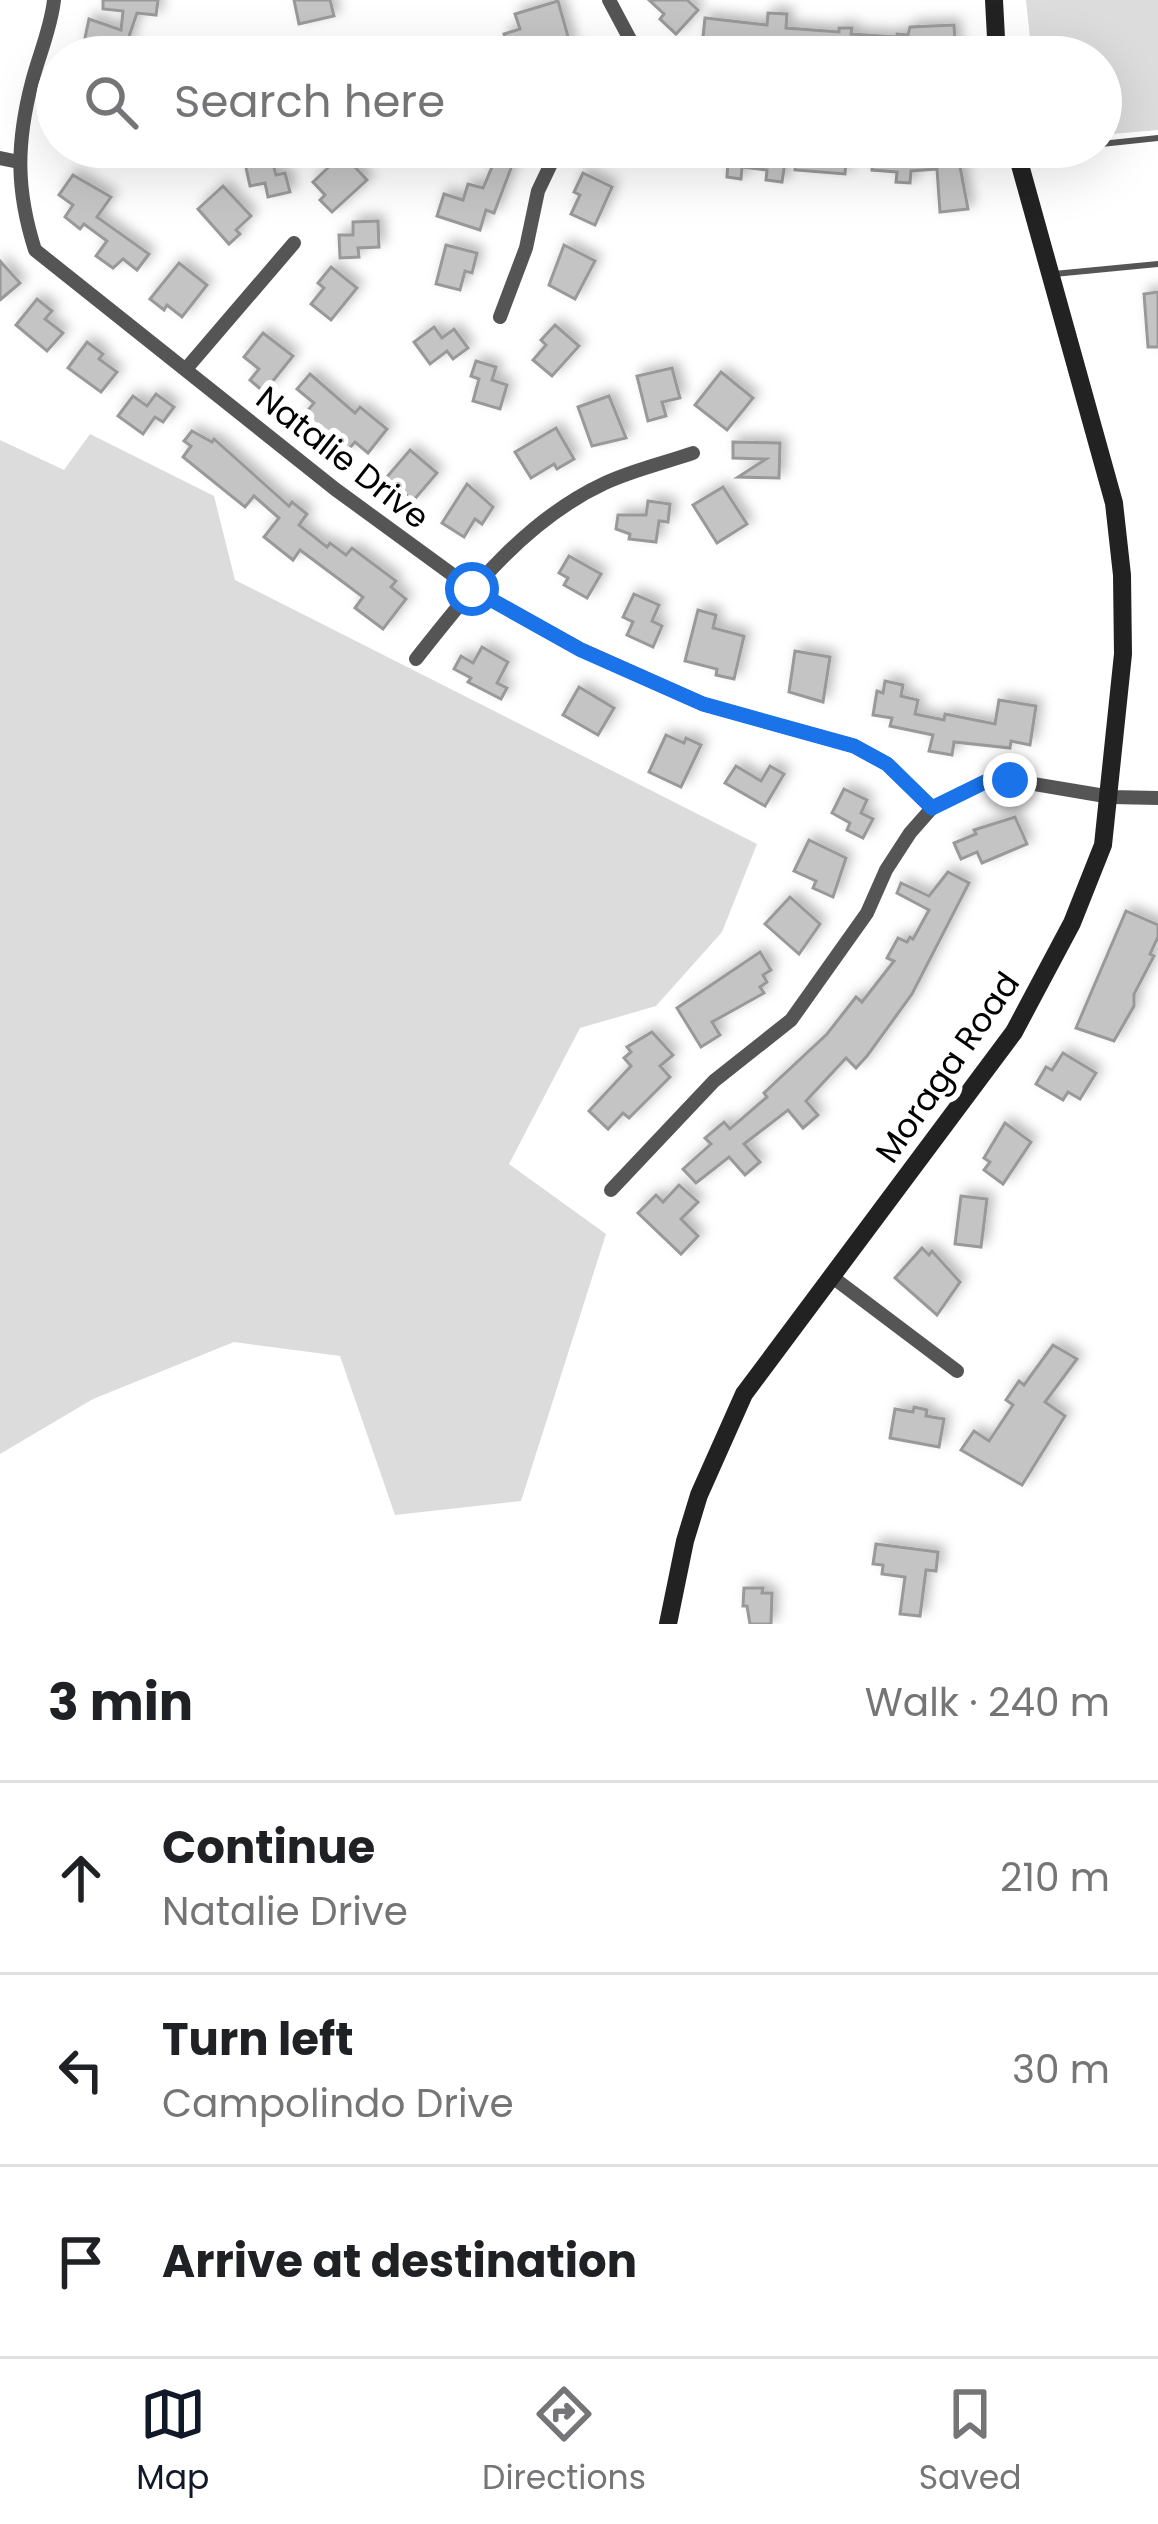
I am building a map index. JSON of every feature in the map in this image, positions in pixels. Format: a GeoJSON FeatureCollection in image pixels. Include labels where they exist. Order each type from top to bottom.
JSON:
{"type":"FeatureCollection","features":[{"type":"Feature","properties":{"kind":"main road"},"geometry":{"type":"LineString","coordinates":[[994,0],[996,36]]}},
{"type":"Feature","properties":{"kind":"main road","name":"Moraga Road"},"geometry":{"type":"LineString","coordinates":[[668,1624],[685,1541],[727,1428],[766,1359],[974,1090],[1036,996],[1103,845],[1123,654],[1122,575],[1114,503],[1021,168]]}},
{"type":"Feature","properties":{"kind":"street","name":"Natalie Drive"},"geometry":{"type":"LineString","coordinates":[[44,36],[54,0]]}},
{"type":"Feature","properties":{"kind":"street"},"geometry":{"type":"LineString","coordinates":[[609,0],[622,36]]}},
{"type":"Feature","properties":{"kind":"street","name":"Natalie Drive"},"geometry":{"type":"LineString","coordinates":[[36,65],[19,162],[21,205],[34,250],[335,489],[472,589],[581,650],[703,704],[854,746],[887,764],[932,808]]}},
{"type":"Feature","properties":{"kind":"street"},"geometry":{"type":"LineString","coordinates":[[0,158],[19,162]]}},
{"type":"Feature","properties":{"kind":"street"},"geometry":{"type":"LineString","coordinates":[[500,317],[549,168]]}},
{"type":"Feature","properties":{"kind":"street"},"geometry":{"type":"LineString","coordinates":[[186,369],[294,243]]}},
{"type":"Feature","properties":{"kind":"street"},"geometry":{"type":"LineString","coordinates":[[416,658],[472,589],[538,523],[603,483],[693,453]]}},
{"type":"Feature","properties":{"kind":"street"},"geometry":{"type":"LineString","coordinates":[[611,1190],[714,1081],[790,1020],[867,914],[886,870],[932,808],[985,782],[1010,780],[1111,796],[1158,798]]}},
{"type":"Feature","properties":{"kind":"street"},"geometry":{"type":"LineString","coordinates":[[831,1276],[957,1371]]}},
{"type":"Feature","properties":{"kind":"lane"},"geometry":{"type":"LineString","coordinates":[[1122,142],[1158,138]]}},
{"type":"Feature","properties":{"kind":"lane"},"geometry":{"type":"LineString","coordinates":[[1050,274],[1158,263]]}},
{"type":"Feature","properties":{"kind":"shaded area"},"geometry":{"type":"Polygon","coordinates":[[[1026,0],[1158,0],[1158,130],[1122,133],[1122,36],[1030,36],[1026,0]]]}},
{"type":"Feature","properties":{"kind":"shaded area"},"geometry":{"type":"Polygon","coordinates":[[[90,434],[214,496],[235,580],[757,844],[722,932],[656,1006],[580,1028],[509,1164],[606,1234],[521,1501],[395,1515],[340,1356],[234,1342],[93,1399],[0,1454],[0,440],[64,470],[90,434]]]}},
{"type":"Feature","properties":{"kind":"building"},"geometry":{"type":"Polygon","coordinates":[[[103,0],[158,0],[156,15],[137,13],[129,36],[85,36],[89,19],[121,30],[123,11],[103,9],[103,0]]]}},
{"type":"Feature","properties":{"kind":"building"},"geometry":{"type":"Polygon","coordinates":[[[294,0],[330,0],[334,16],[299,24],[294,0]]]}},
{"type":"Feature","properties":{"kind":"building"},"geometry":{"type":"Polygon","coordinates":[[[649,0],[687,0],[698,10],[676,34],[649,0]]]}},
{"type":"Feature","properties":{"kind":"building"},"geometry":{"type":"Polygon","coordinates":[[[558,1],[568,36],[505,36],[520,29],[515,14],[558,1]]]}},
{"type":"Feature","properties":{"kind":"building"},"geometry":{"type":"Polygon","coordinates":[[[768,13],[787,14],[786,28],[839,32],[839,28],[852,28],[851,34],[882,36],[703,36],[705,18],[767,25],[768,13]]]}},
{"type":"Feature","properties":{"kind":"building"},"geometry":{"type":"Polygon","coordinates":[[[954,25],[955,36],[897,36],[908,35],[910,27],[954,25]]]}},
{"type":"Feature","properties":{"kind":"building"},"geometry":{"type":"Polygon","coordinates":[[[246,168],[274,168],[276,175],[285,173],[290,192],[268,197],[265,183],[250,186],[246,168]]]}},
{"type":"Feature","properties":{"kind":"building"},"geometry":{"type":"Polygon","coordinates":[[[328,168],[356,168],[367,180],[332,212],[320,200],[325,195],[313,182],[328,168]]]}},
{"type":"Feature","properties":{"kind":"building"},"geometry":{"type":"Polygon","coordinates":[[[492,168],[511,168],[494,213],[486,210],[480,230],[437,216],[444,194],[463,200],[468,184],[483,188],[492,168]]]}},
{"type":"Feature","properties":{"kind":"building"},"geometry":{"type":"Polygon","coordinates":[[[728,168],[742,168],[741,179],[727,177],[728,168]]]}},
{"type":"Feature","properties":{"kind":"building"},"geometry":{"type":"Polygon","coordinates":[[[750,168],[784,168],[782,182],[766,180],[767,170],[750,168]]]}},
{"type":"Feature","properties":{"kind":"building"},"geometry":{"type":"Polygon","coordinates":[[[795,168],[845,168],[845,174],[795,168]]]}},
{"type":"Feature","properties":{"kind":"building"},"geometry":{"type":"Polygon","coordinates":[[[960,168],[968,209],[940,212],[937,169],[911,171],[910,183],[896,182],[897,172],[872,170],[960,168]]]}},
{"type":"Feature","properties":{"kind":"building"},"geometry":{"type":"Polygon","coordinates":[[[583,173],[612,187],[595,225],[571,214],[583,173]]]}},
{"type":"Feature","properties":{"kind":"building"},"geometry":{"type":"Polygon","coordinates":[[[73,175],[111,197],[97,217],[149,254],[137,270],[123,259],[113,268],[96,256],[107,241],[65,217],[73,205],[59,195],[73,175]]]}},
{"type":"Feature","properties":{"kind":"building"},"geometry":{"type":"Polygon","coordinates":[[[223,186],[251,216],[229,244],[198,209],[223,186]]]}},
{"type":"Feature","properties":{"kind":"building"},"geometry":{"type":"Polygon","coordinates":[[[378,221],[379,247],[358,248],[359,257],[340,258],[339,235],[353,235],[353,222],[378,221]]]}},
{"type":"Feature","properties":{"kind":"building"},"geometry":{"type":"Polygon","coordinates":[[[446,245],[477,253],[472,273],[465,271],[460,290],[436,284],[446,245]]]}},
{"type":"Feature","properties":{"kind":"building"},"geometry":{"type":"Polygon","coordinates":[[[564,245],[595,261],[575,299],[549,285],[564,245]]]}},
{"type":"Feature","properties":{"kind":"building"},"geometry":{"type":"Polygon","coordinates":[[[0,261],[20,283],[0,300],[0,261]]]}},
{"type":"Feature","properties":{"kind":"building"},"geometry":{"type":"Polygon","coordinates":[[[179,263],[207,285],[182,317],[150,299],[179,263]]]}},
{"type":"Feature","properties":{"kind":"building"},"geometry":{"type":"Polygon","coordinates":[[[331,267],[357,288],[331,320],[311,304],[324,288],[318,283],[331,267]]]}},
{"type":"Feature","properties":{"kind":"building"},"geometry":{"type":"Polygon","coordinates":[[[1158,292],[1158,347],[1148,347],[1144,294],[1158,292]]]}},
{"type":"Feature","properties":{"kind":"building"},"geometry":{"type":"Polygon","coordinates":[[[37,299],[52,311],[45,319],[63,333],[47,351],[16,325],[37,299]]]}},
{"type":"Feature","properties":{"kind":"building"},"geometry":{"type":"Polygon","coordinates":[[[555,325],[579,346],[552,376],[533,360],[546,345],[541,340],[555,325]]]}},
{"type":"Feature","properties":{"kind":"building"},"geometry":{"type":"Polygon","coordinates":[[[434,327],[442,338],[454,329],[468,348],[453,359],[447,351],[430,364],[414,342],[434,327]]]}},
{"type":"Feature","properties":{"kind":"building"},"geometry":{"type":"Polygon","coordinates":[[[263,333],[293,356],[264,392],[250,380],[259,369],[244,357],[263,333]]]}},
{"type":"Feature","properties":{"kind":"building"},"geometry":{"type":"Polygon","coordinates":[[[87,342],[117,372],[101,392],[68,368],[87,342]]]}},
{"type":"Feature","properties":{"kind":"building"},"geometry":{"type":"Polygon","coordinates":[[[476,361],[496,367],[492,380],[507,385],[500,409],[473,401],[479,379],[471,376],[476,361]]]}},
{"type":"Feature","properties":{"kind":"building"},"geometry":{"type":"Polygon","coordinates":[[[672,368],[680,398],[662,402],[666,416],[648,421],[637,376],[672,368]]]}},
{"type":"Feature","properties":{"kind":"building"},"geometry":{"type":"Polygon","coordinates":[[[721,372],[753,398],[727,430],[695,405],[721,372]]]}},
{"type":"Feature","properties":{"kind":"building"},"geometry":{"type":"Polygon","coordinates":[[[310,374],[355,413],[360,407],[387,429],[368,453],[355,442],[345,453],[303,416],[314,403],[297,389],[310,374]]]}},
{"type":"Feature","properties":{"kind":"building"},"geometry":{"type":"Polygon","coordinates":[[[156,394],[174,407],[163,422],[155,417],[143,434],[118,416],[133,396],[147,406],[156,394]]]}},
{"type":"Feature","properties":{"kind":"building"},"geometry":{"type":"Polygon","coordinates":[[[609,396],[626,438],[592,446],[578,407],[609,396]]]}},
{"type":"Feature","properties":{"kind":"building"},"geometry":{"type":"Polygon","coordinates":[[[556,428],[574,459],[531,478],[515,452],[556,428]]]}},
{"type":"Feature","properties":{"kind":"building"},"geometry":{"type":"Polygon","coordinates":[[[192,431],[214,439],[289,506],[292,502],[307,514],[299,525],[327,547],[330,543],[346,555],[352,548],[396,581],[391,587],[406,599],[383,629],[355,608],[363,597],[300,550],[293,560],[264,537],[279,518],[254,496],[245,507],[183,457],[191,446],[184,441],[192,431]]]}},
{"type":"Feature","properties":{"kind":"building"},"geometry":{"type":"Polygon","coordinates":[[[733,442],[780,443],[779,478],[738,477],[766,459],[733,458],[733,442]]]}},
{"type":"Feature","properties":{"kind":"building"},"geometry":{"type":"Polygon","coordinates":[[[410,450],[437,473],[413,501],[386,478],[410,450]]]}},
{"type":"Feature","properties":{"kind":"building"},"geometry":{"type":"Polygon","coordinates":[[[467,484],[493,507],[482,524],[475,519],[464,537],[442,523],[467,484]]]}},
{"type":"Feature","properties":{"kind":"building"},"geometry":{"type":"Polygon","coordinates":[[[723,487],[747,524],[717,543],[693,505],[723,487]]]}},
{"type":"Feature","properties":{"kind":"building"},"geometry":{"type":"Polygon","coordinates":[[[648,501],[670,504],[668,522],[659,521],[656,542],[629,539],[630,534],[616,529],[618,515],[646,515],[648,501]]]}},
{"type":"Feature","properties":{"kind":"building"},"geometry":{"type":"Polygon","coordinates":[[[569,556],[601,574],[587,598],[564,585],[568,578],[559,573],[569,556]]]}},
{"type":"Feature","properties":{"kind":"building"},"geometry":{"type":"Polygon","coordinates":[[[634,594],[659,605],[652,621],[662,626],[653,647],[627,635],[633,622],[623,617],[634,594]]]}},
{"type":"Feature","properties":{"kind":"building"},"geometry":{"type":"Polygon","coordinates":[[[698,610],[716,615],[713,628],[744,636],[734,679],[685,661],[698,610]]]}},
{"type":"Feature","properties":{"kind":"building"},"geometry":{"type":"Polygon","coordinates":[[[482,647],[508,662],[497,683],[507,688],[501,699],[454,669],[461,656],[473,663],[482,647]]]}},
{"type":"Feature","properties":{"kind":"building"},"geometry":{"type":"Polygon","coordinates":[[[795,651],[830,657],[823,702],[789,692],[795,651]]]}},
{"type":"Feature","properties":{"kind":"building"},"geometry":{"type":"Polygon","coordinates":[[[885,681],[903,685],[901,696],[918,700],[915,714],[944,720],[945,714],[995,724],[999,700],[1036,706],[1030,745],[1011,741],[1010,748],[954,742],[952,755],[929,751],[933,735],[890,726],[892,718],[873,715],[877,691],[883,693],[885,681]]]}},
{"type":"Feature","properties":{"kind":"building"},"geometry":{"type":"Polygon","coordinates":[[[579,687],[614,708],[598,735],[563,715],[579,687]]]}},
{"type":"Feature","properties":{"kind":"building"},"geometry":{"type":"Polygon","coordinates":[[[666,735],[701,745],[681,787],[649,772],[666,735]]]}},
{"type":"Feature","properties":{"kind":"building"},"geometry":{"type":"Polygon","coordinates":[[[736,766],[761,781],[770,766],[784,774],[765,806],[725,783],[736,766]]]}},
{"type":"Feature","properties":{"kind":"building"},"geometry":{"type":"Polygon","coordinates":[[[844,789],[867,800],[861,813],[873,819],[863,838],[847,830],[850,823],[832,813],[844,789]]]}},
{"type":"Feature","properties":{"kind":"building"},"geometry":{"type":"Polygon","coordinates":[[[1015,817],[1027,844],[982,863],[977,852],[961,859],[954,843],[976,834],[974,830],[1015,817]]]}},
{"type":"Feature","properties":{"kind":"building"},"geometry":{"type":"Polygon","coordinates":[[[809,840],[846,858],[833,897],[813,888],[816,881],[794,871],[809,840]]]}},
{"type":"Feature","properties":{"kind":"building"},"geometry":{"type":"Polygon","coordinates":[[[948,872],[969,883],[912,994],[867,1056],[856,1068],[846,1058],[806,1101],[818,1115],[803,1128],[788,1110],[744,1144],[760,1162],[745,1175],[729,1157],[696,1183],[683,1169],[711,1144],[705,1138],[724,1122],[730,1129],[767,1097],[764,1093],[827,1034],[856,997],[862,1002],[894,961],[887,958],[898,938],[913,939],[929,910],[897,893],[901,883],[929,896],[948,872]]]}},
{"type":"Feature","properties":{"kind":"building"},"geometry":{"type":"Polygon","coordinates":[[[790,897],[820,924],[799,954],[765,924],[790,897]]]}},
{"type":"Feature","properties":{"kind":"building"},"geometry":{"type":"Polygon","coordinates":[[[1126,911],[1158,925],[1158,937],[1150,954],[1154,956],[1134,994],[1134,1006],[1114,1041],[1076,1028],[1126,911]]]}},
{"type":"Feature","properties":{"kind":"building"},"geometry":{"type":"Polygon","coordinates":[[[760,952],[771,970],[763,975],[767,982],[760,987],[764,993],[712,1022],[720,1035],[701,1047],[677,1008],[760,952]]]}},
{"type":"Feature","properties":{"kind":"building"},"geometry":{"type":"Polygon","coordinates":[[[652,1032],[673,1055],[660,1066],[670,1077],[629,1118],[623,1113],[608,1129],[589,1111],[631,1066],[624,1058],[631,1052],[627,1047],[652,1032]]]}},
{"type":"Feature","properties":{"kind":"building"},"geometry":{"type":"Polygon","coordinates":[[[1063,1053],[1096,1073],[1080,1099],[1068,1092],[1063,1100],[1036,1084],[1046,1067],[1052,1070],[1063,1053]]]}},
{"type":"Feature","properties":{"kind":"building"},"geometry":{"type":"Polygon","coordinates":[[[1005,1123],[1031,1142],[1003,1184],[984,1170],[990,1162],[984,1158],[1005,1123]]]}},
{"type":"Feature","properties":{"kind":"building"},"geometry":{"type":"Polygon","coordinates":[[[679,1185],[698,1202],[681,1219],[698,1236],[681,1254],[638,1213],[656,1195],[663,1202],[679,1185]]]}},
{"type":"Feature","properties":{"kind":"building"},"geometry":{"type":"Polygon","coordinates":[[[961,1196],[987,1199],[981,1247],[955,1244],[961,1196]]]}},
{"type":"Feature","properties":{"kind":"building"},"geometry":{"type":"Polygon","coordinates":[[[922,1248],[929,1255],[932,1251],[960,1282],[937,1315],[895,1278],[922,1248]]]}},
{"type":"Feature","properties":{"kind":"building"},"geometry":{"type":"Polygon","coordinates":[[[1053,1345],[1077,1359],[1045,1402],[1065,1416],[1022,1485],[961,1450],[974,1431],[989,1441],[1013,1405],[1006,1400],[1019,1381],[1024,1385],[1053,1345]]]}},
{"type":"Feature","properties":{"kind":"building"},"geometry":{"type":"Polygon","coordinates":[[[914,1407],[927,1410],[926,1416],[944,1419],[939,1447],[890,1438],[895,1409],[913,1412],[914,1407]]]}},
{"type":"Feature","properties":{"kind":"building"},"geometry":{"type":"Polygon","coordinates":[[[876,1544],[938,1552],[936,1571],[926,1570],[920,1616],[900,1614],[905,1577],[882,1574],[883,1565],[873,1564],[876,1544]]]}},
{"type":"Feature","properties":{"kind":"building"},"geometry":{"type":"Polygon","coordinates":[[[744,1588],[772,1593],[771,1624],[750,1624],[747,1606],[743,1606],[744,1588]]]}},
{"type":"Feature","properties":{"kind":"route"},"geometry":{"type":"LineString","coordinates":[[472,589],[581,650],[703,704],[854,746],[887,764],[932,808],[985,782],[1010,780]]}}]}
